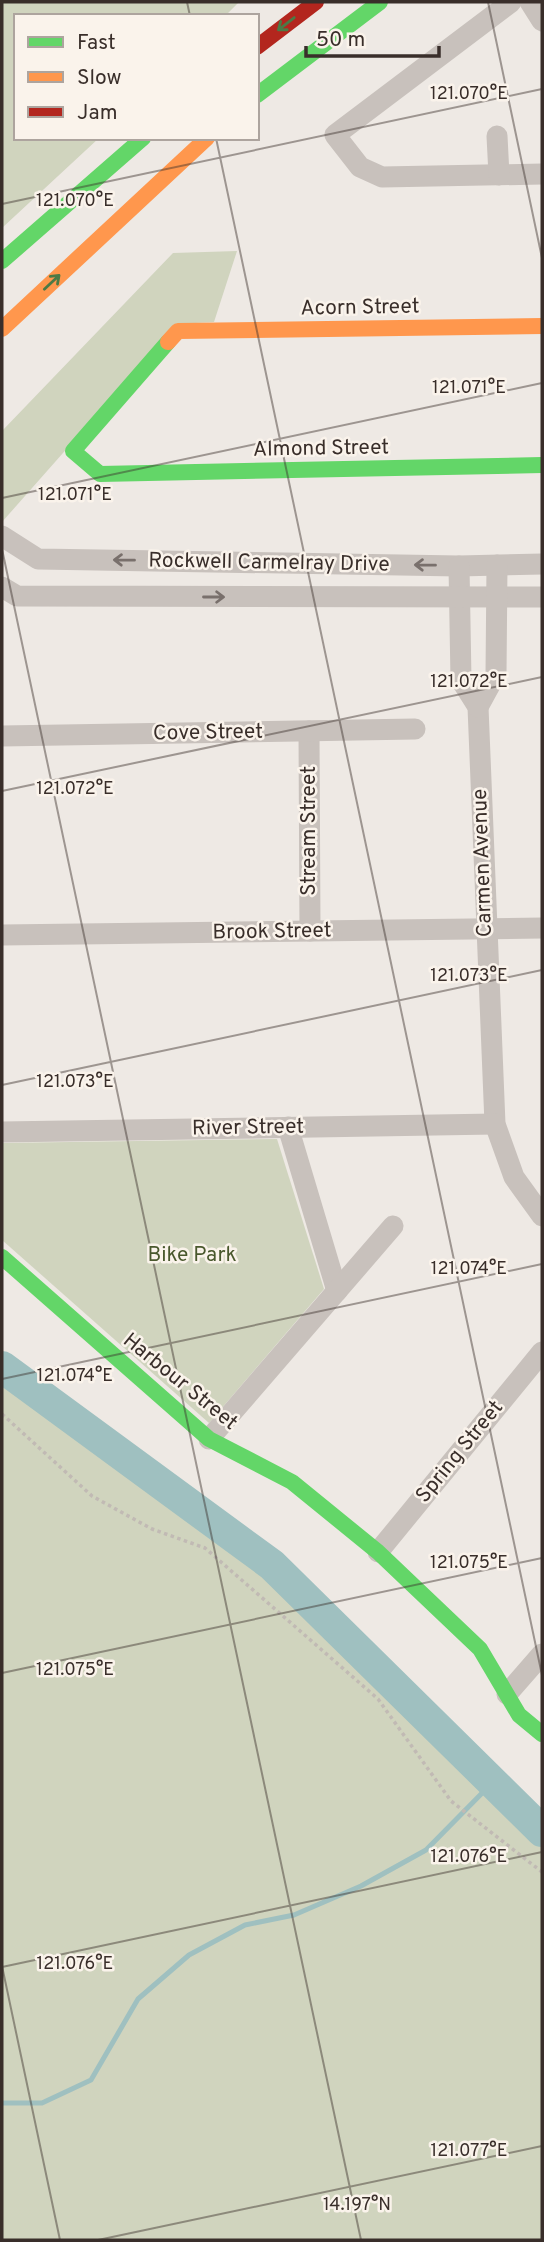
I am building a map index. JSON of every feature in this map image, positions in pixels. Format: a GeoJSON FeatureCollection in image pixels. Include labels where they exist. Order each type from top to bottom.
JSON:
{"type":"FeatureCollection","features":[{"type":"Feature","properties":{"kind":"street"},"geometry":{"type":"LineString","coordinates":[[259,45],[316,2]]}},
{"type":"Feature","properties":{"kind":"street"},"geometry":{"type":"LineString","coordinates":[[259,93],[380,2]]}},
{"type":"Feature","properties":{"kind":"street"},"geometry":{"type":"LineString","coordinates":[[511,2],[335,135],[360,167],[382,177],[542,174]]}},
{"type":"Feature","properties":{"kind":"street"},"geometry":{"type":"LineString","coordinates":[[530,2],[542,21]]}},
{"type":"Feature","properties":{"kind":"street"},"geometry":{"type":"LineString","coordinates":[[497,136],[499,175]]}},
{"type":"Feature","properties":{"kind":"street"},"geometry":{"type":"LineString","coordinates":[[2,261],[141,140]]}},
{"type":"Feature","properties":{"kind":"street"},"geometry":{"type":"LineString","coordinates":[[2,329],[205,140]]}},
{"type":"Feature","properties":{"kind":"street","name":"Acorn Street"},"geometry":{"type":"LineString","coordinates":[[100,474],[73,451],[178,331],[542,326]]}},
{"type":"Feature","properties":{"kind":"street","name":"Almond Street"},"geometry":{"type":"LineString","coordinates":[[100,474],[542,466]]}},
{"type":"Feature","properties":{"kind":"street","name":"Rockwell Carmelray Drive"},"geometry":{"type":"LineString","coordinates":[[2,536],[38,559],[459,566],[542,564]]}},
{"type":"Feature","properties":{"kind":"street"},"geometry":{"type":"LineString","coordinates":[[478,707],[496,674],[497,565]]}},
{"type":"Feature","properties":{"kind":"street","name":"Carmen Avenue"},"geometry":{"type":"LineString","coordinates":[[459,566],[461,680],[478,707],[495,1124],[514,1177],[542,1216]]}},
{"type":"Feature","properties":{"kind":"street","name":"Rockwell Carmelray Drive"},"geometry":{"type":"LineString","coordinates":[[2,587],[17,596],[460,599],[542,597]]}},
{"type":"Feature","properties":{"kind":"street","name":"Cove Street"},"geometry":{"type":"LineString","coordinates":[[2,736],[415,729]]}},
{"type":"Feature","properties":{"kind":"street","name":"Stream Street"},"geometry":{"type":"LineString","coordinates":[[309,731],[310,931]]}},
{"type":"Feature","properties":{"kind":"street","name":"Brook Street"},"geometry":{"type":"LineString","coordinates":[[2,935],[542,928]]}},
{"type":"Feature","properties":{"kind":"street","name":"River Street"},"geometry":{"type":"LineString","coordinates":[[2,1132],[495,1124]]}},
{"type":"Feature","properties":{"kind":"street"},"geometry":{"type":"LineString","coordinates":[[288,1128],[337,1291]]}},
{"type":"Feature","properties":{"kind":"street"},"geometry":{"type":"LineString","coordinates":[[209,1439],[393,1226]]}},
{"type":"Feature","properties":{"kind":"street","name":"Harbour Street"},"geometry":{"type":"LineString","coordinates":[[2,1257],[209,1439],[292,1482],[378,1552],[480,1649],[519,1714],[542,1734]]}},
{"type":"Feature","properties":{"kind":"street","name":"Spring Street"},"geometry":{"type":"LineString","coordinates":[[378,1552],[542,1352]]}},
{"type":"Feature","properties":{"kind":"street"},"geometry":{"type":"LineString","coordinates":[[507,1694],[542,1654]]}},
{"type":"Feature","properties":{"kind":"path"},"geometry":{"type":"LineString","coordinates":[[2,1414],[92,1496],[152,1529],[205,1548],[377,1699],[451,1801],[542,1872]]}},
{"type":"Feature","properties":{"kind":"green space"},"geometry":{"type":"Polygon","coordinates":[[[2,2],[239,2],[227,14],[14,14],[14,140],[97,140],[2,228],[2,2]]]}},
{"type":"Feature","properties":{"kind":"green space"},"geometry":{"type":"Polygon","coordinates":[[[237,251],[214,322],[177,324],[2,522],[2,431],[173,253],[237,251]]]}},
{"type":"Feature","properties":{"kind":"green space","name":"Bike Park"},"geometry":{"type":"Polygon","coordinates":[[[277,1139],[324,1289],[209,1423],[2,1240],[2,1143],[277,1139]]]}},
{"type":"Feature","properties":{"kind":"green space"},"geometry":{"type":"Polygon","coordinates":[[[2,1367],[272,1565],[542,1831],[542,2240],[2,2240],[2,1367]]]}},
{"type":"Feature","properties":{"kind":"waterway"},"geometry":{"type":"LineString","coordinates":[[2,1367],[272,1565],[542,1831]]}},
{"type":"Feature","properties":{"kind":"waterway"},"geometry":{"type":"LineString","coordinates":[[2,2103],[42,2103],[91,2080],[138,1999],[189,1955],[245,1925],[294,1915],[361,1886],[426,1850],[492,1783]]}},
{"type":"Feature","properties":{"kind":"traffic: fast"},"geometry":{"type":"LineString","coordinates":[[259,93],[380,2]]}},
{"type":"Feature","properties":{"kind":"traffic: fast"},"geometry":{"type":"LineString","coordinates":[[2,261],[141,140]]}},
{"type":"Feature","properties":{"kind":"traffic: fast"},"geometry":{"type":"LineString","coordinates":[[168,342],[73,451],[100,474],[542,465]]}},
{"type":"Feature","properties":{"kind":"traffic: fast"},"geometry":{"type":"LineString","coordinates":[[2,1257],[209,1439],[292,1482],[378,1552],[480,1649],[519,1715],[542,1734]]}},
{"type":"Feature","properties":{"kind":"traffic: slow"},"geometry":{"type":"LineString","coordinates":[[2,329],[205,140]]}},
{"type":"Feature","properties":{"kind":"traffic: slow"},"geometry":{"type":"LineString","coordinates":[[168,342],[178,331],[542,326]]}},
{"type":"Feature","properties":{"kind":"traffic: jam"},"geometry":{"type":"LineString","coordinates":[[259,45],[316,2]]}}]}
